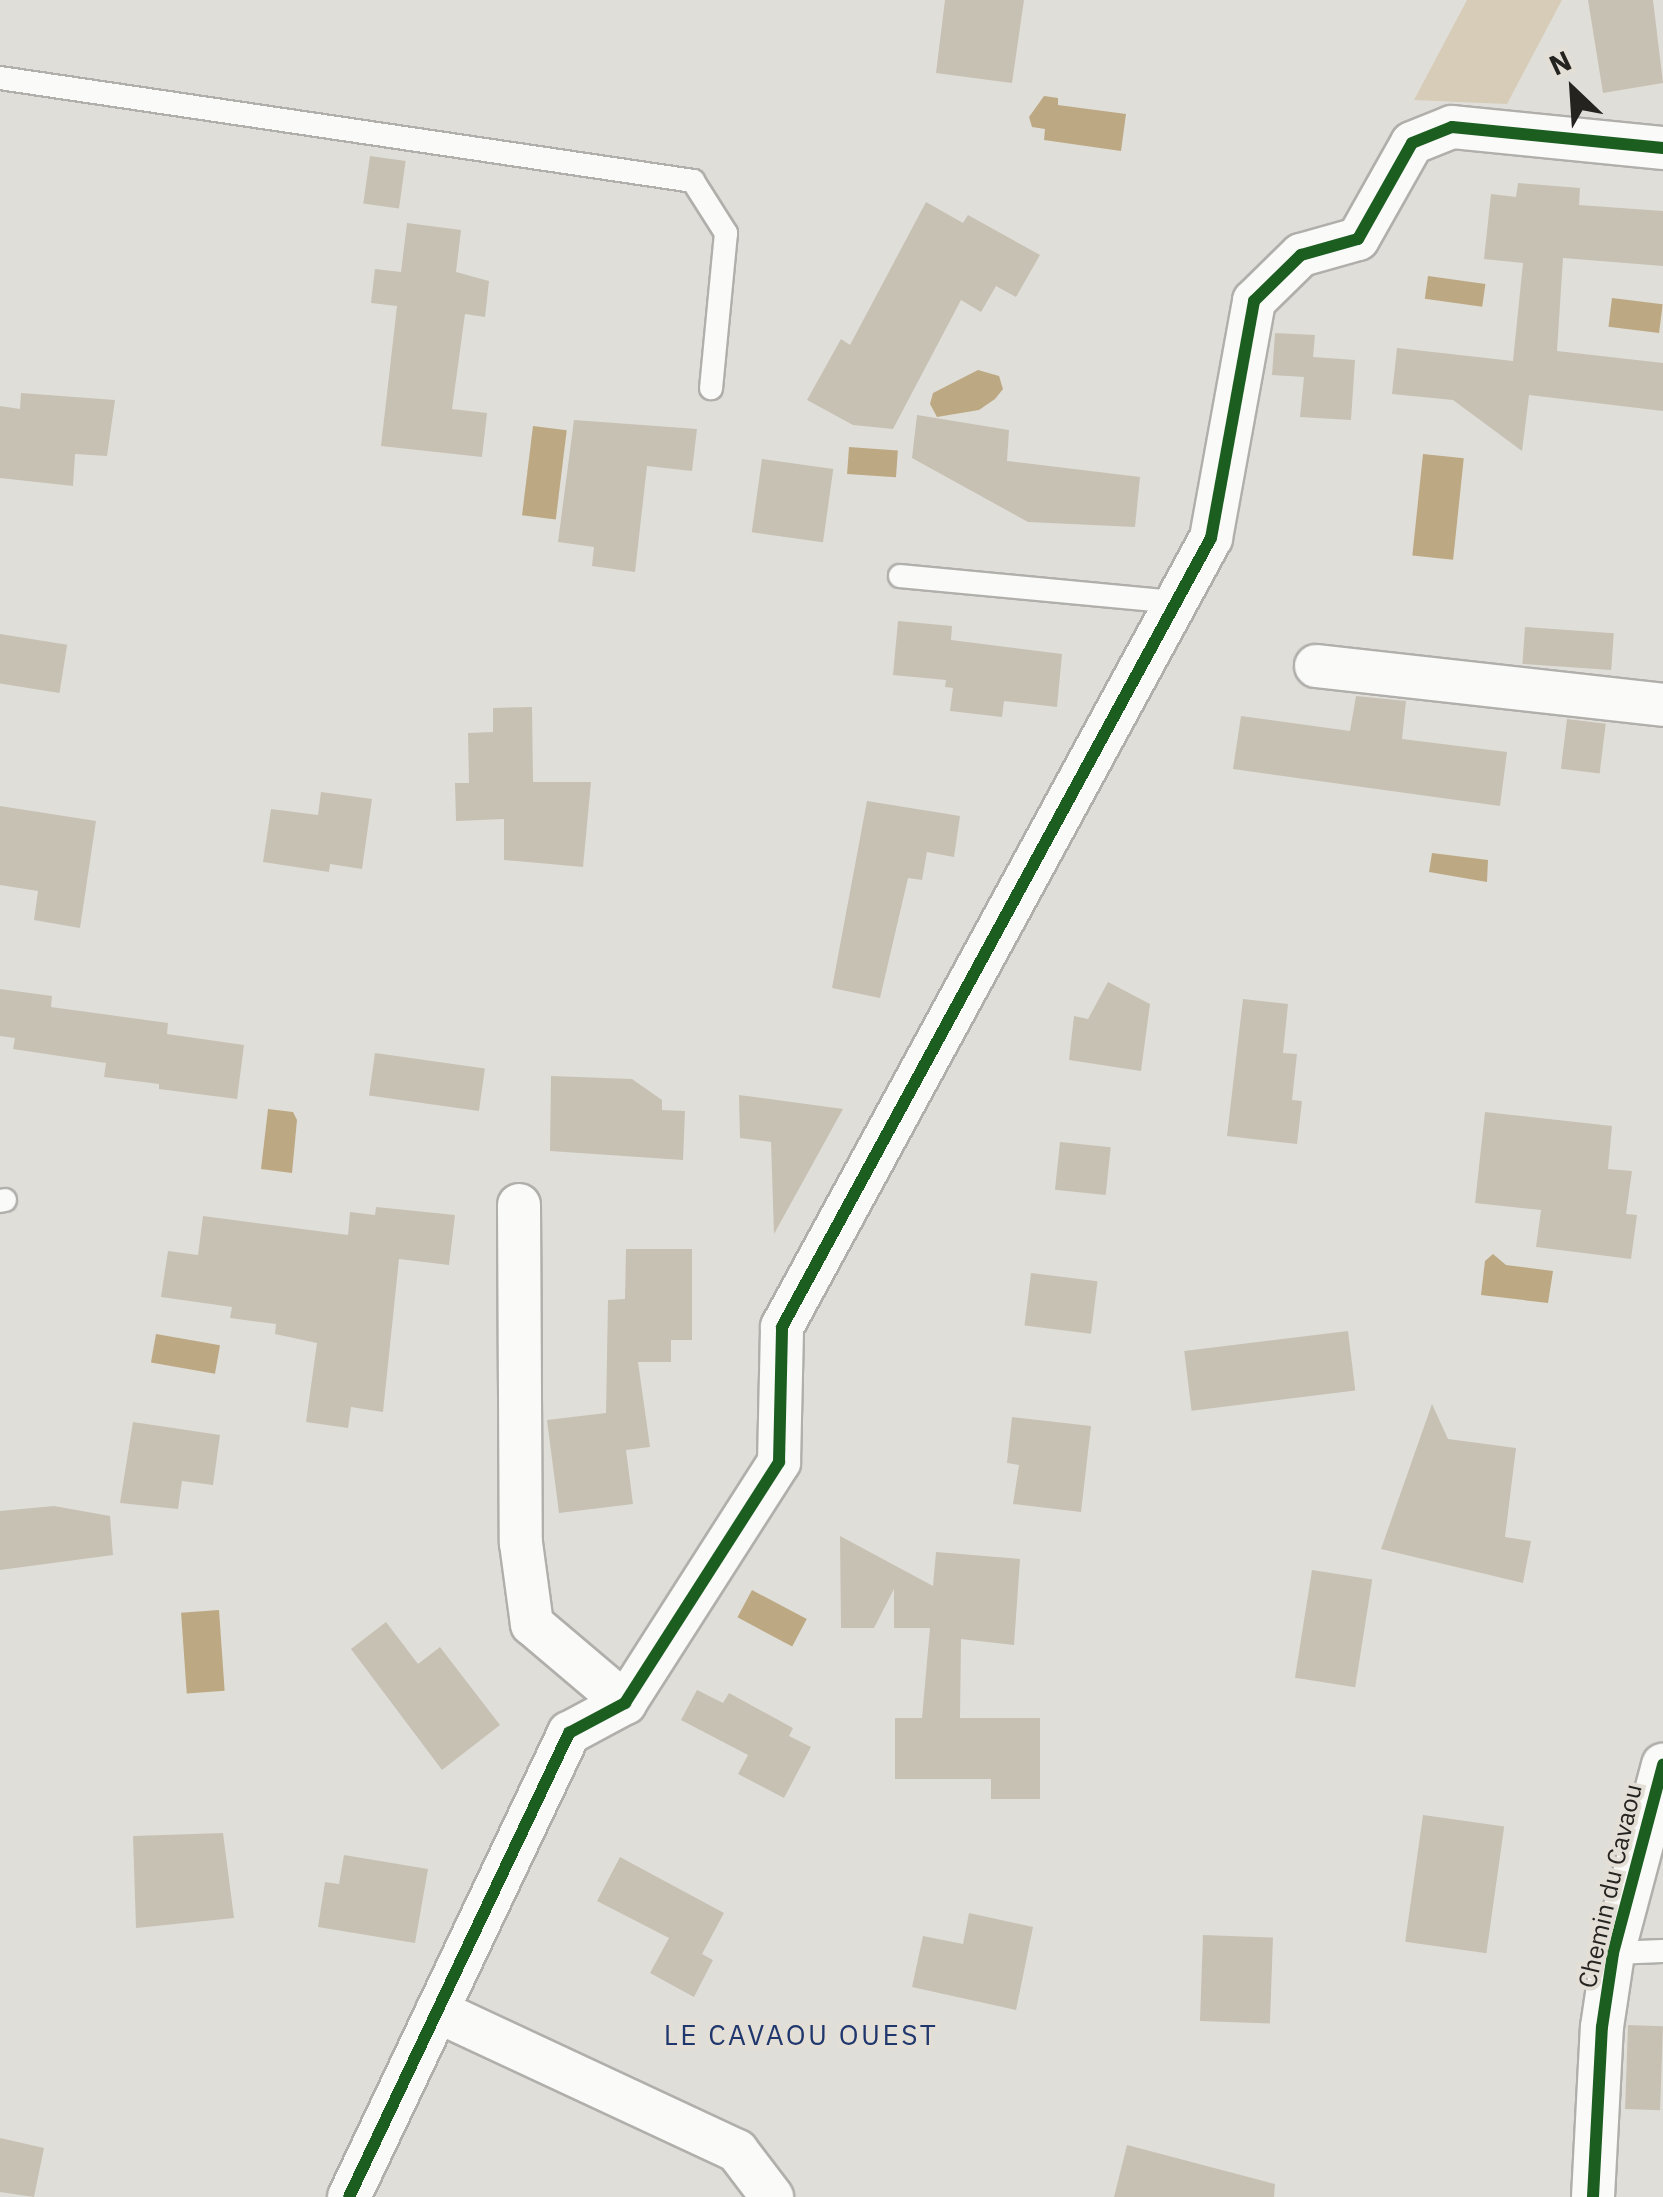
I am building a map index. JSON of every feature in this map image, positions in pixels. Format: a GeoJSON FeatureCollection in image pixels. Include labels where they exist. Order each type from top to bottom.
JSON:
{"type":"FeatureCollection","features":[{"type":"Feature","properties":{"kind":"street"},"geometry":{"type":"LineString","coordinates":[[349,2197],[569,1733],[626,1703],[779,1462],[782,1326],[1211,538],[1254,301],[1302,254],[1358,239],[1412,143],[1452,126],[1663,148]]}},
{"type":"Feature","properties":{"kind":"street"},"geometry":{"type":"LineString","coordinates":[[1316,666],[1663,705]]}},
{"type":"Feature","properties":{"kind":"street"},"geometry":{"type":"LineString","coordinates":[[520,1205],[521,1543],[532,1624],[626,1703]]}},
{"type":"Feature","properties":{"kind":"street","name":"Chemin du Cavaou"},"geometry":{"type":"LineString","coordinates":[[1593,2197],[1602,2027],[1613,1953],[1663,1765]]}},
{"type":"Feature","properties":{"kind":"street"},"geometry":{"type":"LineString","coordinates":[[437,2011],[736,2151],[772,2197]]}},
{"type":"Feature","properties":{"kind":"lane"},"geometry":{"type":"LineString","coordinates":[[0,78],[693,181],[726,232],[712,388]]}},
{"type":"Feature","properties":{"kind":"lane"},"geometry":{"type":"LineString","coordinates":[[900,576],[1176,602]]}},
{"type":"Feature","properties":{"kind":"lane"},"geometry":{"type":"LineString","coordinates":[[1613,1953],[1663,1951]]}},
{"type":"Feature","properties":{"kind":"shaded area"},"geometry":{"type":"Polygon","coordinates":[[[1467,0],[1562,0],[1507,104],[1414,100],[1467,0]]]}},
{"type":"Feature","properties":{"kind":"shaded area"},"geometry":{"type":"Polygon","coordinates":[[[1044,96],[1058,98],[1058,105],[1126,114],[1121,151],[1044,140],[1045,129],[1032,127],[1029,117],[1044,96]]]}},
{"type":"Feature","properties":{"kind":"shaded area"},"geometry":{"type":"Polygon","coordinates":[[[1428,276],[1485,284],[1482,307],[1425,299],[1428,276]]]}},
{"type":"Feature","properties":{"kind":"shaded area"},"geometry":{"type":"Polygon","coordinates":[[[1612,298],[1663,304],[1659,333],[1608,327],[1612,298]]]}},
{"type":"Feature","properties":{"kind":"shaded area"},"geometry":{"type":"Polygon","coordinates":[[[978,370],[999,376],[1003,389],[995,399],[979,410],[937,417],[930,404],[933,393],[978,370]]]}},
{"type":"Feature","properties":{"kind":"shaded area"},"geometry":{"type":"Polygon","coordinates":[[[533,426],[567,430],[556,519],[522,515],[533,426]]]}},
{"type":"Feature","properties":{"kind":"shaded area"},"geometry":{"type":"Polygon","coordinates":[[[849,447],[898,450],[896,477],[847,474],[849,447]]]}},
{"type":"Feature","properties":{"kind":"shaded area"},"geometry":{"type":"Polygon","coordinates":[[[1423,454],[1464,458],[1453,560],[1412,555],[1423,454]]]}},
{"type":"Feature","properties":{"kind":"shaded area"},"geometry":{"type":"Polygon","coordinates":[[[1432,853],[1488,860],[1487,882],[1429,872],[1432,853]]]}},
{"type":"Feature","properties":{"kind":"shaded area"},"geometry":{"type":"Polygon","coordinates":[[[268,1109],[293,1112],[297,1120],[292,1173],[261,1169],[268,1109]]]}},
{"type":"Feature","properties":{"kind":"shaded area"},"geometry":{"type":"Polygon","coordinates":[[[1493,1254],[1506,1265],[1553,1271],[1548,1303],[1481,1295],[1485,1261],[1493,1254]]]}},
{"type":"Feature","properties":{"kind":"shaded area"},"geometry":{"type":"Polygon","coordinates":[[[156,1334],[220,1345],[215,1374],[151,1363],[156,1334]]]}},
{"type":"Feature","properties":{"kind":"shaded area"},"geometry":{"type":"Polygon","coordinates":[[[752,1590],[807,1619],[792,1646],[737,1617],[752,1590]]]}},
{"type":"Feature","properties":{"kind":"shaded area"},"geometry":{"type":"Polygon","coordinates":[[[219,1610],[225,1691],[187,1693],[181,1613],[219,1610]]]}},
{"type":"Feature","properties":{"kind":"building"},"geometry":{"type":"Polygon","coordinates":[[[945,0],[1024,0],[1012,83],[936,73],[945,0]]]}},
{"type":"Feature","properties":{"kind":"building"},"geometry":{"type":"Polygon","coordinates":[[[1588,0],[1653,0],[1663,83],[1603,93],[1588,0]]]}},
{"type":"Feature","properties":{"kind":"building"},"geometry":{"type":"Polygon","coordinates":[[[370,156],[406,161],[399,209],[363,204],[370,156]]]}},
{"type":"Feature","properties":{"kind":"building"},"geometry":{"type":"Polygon","coordinates":[[[1518,183],[1580,188],[1579,205],[1663,211],[1663,266],[1563,258],[1557,351],[1663,363],[1663,411],[1529,395],[1522,451],[1453,400],[1392,394],[1397,348],[1513,361],[1523,263],[1484,259],[1491,194],[1516,197],[1518,183]]]}},
{"type":"Feature","properties":{"kind":"building"},"geometry":{"type":"Polygon","coordinates":[[[926,202],[963,223],[968,215],[1040,255],[1016,297],[996,286],[981,312],[961,300],[893,429],[853,425],[807,400],[841,339],[850,345],[926,202]]]}},
{"type":"Feature","properties":{"kind":"building"},"geometry":{"type":"Polygon","coordinates":[[[407,223],[461,230],[456,272],[489,281],[485,317],[465,314],[452,409],[487,413],[482,457],[381,446],[397,306],[371,303],[375,269],[401,272],[407,223]]]}},
{"type":"Feature","properties":{"kind":"building"},"geometry":{"type":"Polygon","coordinates":[[[1275,333],[1315,335],[1313,357],[1355,360],[1351,420],[1300,417],[1304,377],[1272,375],[1275,333]]]}},
{"type":"Feature","properties":{"kind":"building"},"geometry":{"type":"Polygon","coordinates":[[[21,393],[115,400],[107,456],[75,454],[73,486],[0,478],[0,406],[20,409],[21,393]]]}},
{"type":"Feature","properties":{"kind":"building"},"geometry":{"type":"Polygon","coordinates":[[[917,415],[1009,430],[1007,461],[1140,477],[1135,527],[1028,522],[912,458],[917,415]]]}},
{"type":"Feature","properties":{"kind":"building"},"geometry":{"type":"Polygon","coordinates":[[[574,420],[697,429],[692,471],[647,466],[635,572],[592,566],[594,547],[558,542],[574,420]]]}},
{"type":"Feature","properties":{"kind":"building"},"geometry":{"type":"Polygon","coordinates":[[[762,459],[833,469],[823,542],[752,532],[762,459]]]}},
{"type":"Feature","properties":{"kind":"building"},"geometry":{"type":"Polygon","coordinates":[[[898,621],[952,626],[951,640],[1062,654],[1057,707],[1004,701],[1002,717],[950,711],[953,688],[945,687],[946,680],[893,675],[898,621]]]}},
{"type":"Feature","properties":{"kind":"building"},"geometry":{"type":"Polygon","coordinates":[[[1525,627],[1614,633],[1611,670],[1522,664],[1525,627]]]}},
{"type":"Feature","properties":{"kind":"building"},"geometry":{"type":"Polygon","coordinates":[[[0,634],[67,645],[59,693],[0,684],[0,634]]]}},
{"type":"Feature","properties":{"kind":"building"},"geometry":{"type":"Polygon","coordinates":[[[1356,696],[1406,701],[1402,739],[1507,752],[1500,806],[1233,769],[1241,716],[1350,731],[1356,696]]]}},
{"type":"Feature","properties":{"kind":"building"},"geometry":{"type":"Polygon","coordinates":[[[532,707],[533,782],[591,782],[583,867],[504,860],[504,819],[456,821],[455,783],[469,783],[468,733],[493,732],[493,708],[532,707]]]}},
{"type":"Feature","properties":{"kind":"building"},"geometry":{"type":"Polygon","coordinates":[[[1567,719],[1606,724],[1600,773],[1561,769],[1567,719]]]}},
{"type":"Feature","properties":{"kind":"building"},"geometry":{"type":"Polygon","coordinates":[[[321,792],[372,799],[362,869],[330,864],[329,872],[263,862],[271,809],[318,815],[321,792]]]}},
{"type":"Feature","properties":{"kind":"building"},"geometry":{"type":"Polygon","coordinates":[[[867,801],[960,816],[954,857],[927,852],[922,880],[908,878],[880,998],[832,988],[867,801]]]}},
{"type":"Feature","properties":{"kind":"building"},"geometry":{"type":"Polygon","coordinates":[[[0,806],[96,821],[80,928],[34,920],[38,891],[0,885],[0,806]]]}},
{"type":"Feature","properties":{"kind":"building"},"geometry":{"type":"Polygon","coordinates":[[[1108,982],[1150,1004],[1141,1071],[1069,1060],[1074,1016],[1088,1019],[1108,982]]]}},
{"type":"Feature","properties":{"kind":"building"},"geometry":{"type":"Polygon","coordinates":[[[0,989],[52,996],[51,1007],[168,1023],[167,1034],[244,1045],[237,1099],[104,1077],[106,1063],[13,1049],[15,1038],[0,1036],[0,989]]]}},
{"type":"Feature","properties":{"kind":"building"},"geometry":{"type":"Polygon","coordinates":[[[1243,999],[1288,1004],[1283,1053],[1297,1054],[1292,1100],[1302,1101],[1297,1144],[1227,1136],[1243,999]]]}},
{"type":"Feature","properties":{"kind":"building"},"geometry":{"type":"Polygon","coordinates":[[[375,1053],[485,1068],[479,1111],[369,1096],[375,1053]]]}},
{"type":"Feature","properties":{"kind":"building"},"geometry":{"type":"Polygon","coordinates":[[[551,1076],[632,1079],[662,1100],[662,1110],[685,1111],[683,1160],[550,1151],[551,1076]]]}},
{"type":"Feature","properties":{"kind":"building"},"geometry":{"type":"Polygon","coordinates":[[[739,1095],[843,1109],[774,1234],[771,1142],[740,1138],[739,1095]]]}},
{"type":"Feature","properties":{"kind":"building"},"geometry":{"type":"Polygon","coordinates":[[[1485,1112],[1612,1126],[1608,1169],[1632,1171],[1626,1214],[1637,1215],[1631,1259],[1536,1247],[1541,1210],[1475,1203],[1485,1112]]]}},
{"type":"Feature","properties":{"kind":"building"},"geometry":{"type":"Polygon","coordinates":[[[1060,1142],[1111,1147],[1106,1195],[1055,1190],[1060,1142]]]}},
{"type":"Feature","properties":{"kind":"building"},"geometry":{"type":"Polygon","coordinates":[[[376,1207],[455,1215],[449,1265],[399,1259],[383,1412],[351,1407],[348,1428],[306,1422],[317,1343],[275,1334],[276,1324],[230,1318],[232,1307],[161,1297],[168,1251],[198,1255],[203,1216],[348,1235],[350,1212],[375,1215],[376,1207]]]}},
{"type":"Feature","properties":{"kind":"building"},"geometry":{"type":"Polygon","coordinates":[[[626,1249],[692,1249],[692,1340],[671,1340],[671,1362],[638,1362],[650,1447],[626,1450],[633,1504],[559,1513],[547,1420],[606,1413],[608,1300],[625,1299],[626,1249]]]}},
{"type":"Feature","properties":{"kind":"building"},"geometry":{"type":"Polygon","coordinates":[[[1031,1273],[1098,1281],[1091,1334],[1025,1326],[1031,1273]]]}},
{"type":"Feature","properties":{"kind":"building"},"geometry":{"type":"Polygon","coordinates":[[[1348,1331],[1355,1391],[1192,1411],[1184,1351],[1348,1331]]]}},
{"type":"Feature","properties":{"kind":"building"},"geometry":{"type":"Polygon","coordinates":[[[1432,1404],[1448,1439],[1516,1448],[1505,1537],[1531,1541],[1523,1583],[1381,1549],[1432,1404]]]}},
{"type":"Feature","properties":{"kind":"building"},"geometry":{"type":"Polygon","coordinates":[[[1012,1417],[1091,1426],[1081,1512],[1013,1504],[1019,1465],[1007,1463],[1012,1417]]]}},
{"type":"Feature","properties":{"kind":"building"},"geometry":{"type":"Polygon","coordinates":[[[133,1422],[220,1435],[213,1485],[182,1481],[178,1509],[120,1503],[133,1422]]]}},
{"type":"Feature","properties":{"kind":"building"},"geometry":{"type":"Polygon","coordinates":[[[54,1506],[110,1516],[113,1555],[0,1570],[0,1511],[54,1506]]]}},
{"type":"Feature","properties":{"kind":"building"},"geometry":{"type":"Polygon","coordinates":[[[840,1536],[933,1586],[936,1552],[1020,1559],[1014,1645],[961,1639],[960,1718],[1040,1718],[1040,1799],[991,1799],[991,1779],[895,1779],[895,1718],[922,1718],[930,1628],[894,1628],[894,1589],[874,1628],[841,1628],[840,1536]]]}},
{"type":"Feature","properties":{"kind":"building"},"geometry":{"type":"Polygon","coordinates":[[[1312,1570],[1372,1580],[1355,1687],[1295,1678],[1312,1570]]]}},
{"type":"Feature","properties":{"kind":"building"},"geometry":{"type":"Polygon","coordinates":[[[386,1622],[418,1664],[440,1647],[500,1725],[442,1770],[351,1649],[386,1622]]]}},
{"type":"Feature","properties":{"kind":"building"},"geometry":{"type":"Polygon","coordinates":[[[697,1690],[723,1703],[729,1693],[793,1728],[789,1736],[811,1747],[784,1798],[738,1774],[748,1755],[681,1720],[697,1690]]]}},
{"type":"Feature","properties":{"kind":"building"},"geometry":{"type":"Polygon","coordinates":[[[1423,1815],[1504,1826],[1486,1953],[1405,1942],[1423,1815]]]}},
{"type":"Feature","properties":{"kind":"building"},"geometry":{"type":"Polygon","coordinates":[[[223,1833],[234,1918],[136,1928],[133,1836],[223,1833]]]}},
{"type":"Feature","properties":{"kind":"building"},"geometry":{"type":"Polygon","coordinates":[[[344,1855],[428,1869],[415,1943],[318,1927],[325,1882],[339,1884],[344,1855]]]}},
{"type":"Feature","properties":{"kind":"building"},"geometry":{"type":"Polygon","coordinates":[[[620,1857],[724,1913],[702,1954],[713,1960],[694,1997],[650,1973],[669,1938],[597,1901],[620,1857]]]}},
{"type":"Feature","properties":{"kind":"building"},"geometry":{"type":"Polygon","coordinates":[[[969,1913],[1033,1927],[1016,2010],[912,1987],[923,1936],[963,1944],[969,1913]]]}},
{"type":"Feature","properties":{"kind":"building"},"geometry":{"type":"Polygon","coordinates":[[[1203,1935],[1273,1937],[1270,2023],[1200,2021],[1203,1935]]]}},
{"type":"Feature","properties":{"kind":"building"},"geometry":{"type":"Polygon","coordinates":[[[1628,2025],[1663,2026],[1660,2110],[1625,2109],[1628,2025]]]}},
{"type":"Feature","properties":{"kind":"building"},"geometry":{"type":"Polygon","coordinates":[[[0,2138],[44,2148],[34,2197],[0,2192],[0,2138]]]}},
{"type":"Feature","properties":{"kind":"building"},"geometry":{"type":"Polygon","coordinates":[[[1127,2145],[1275,2184],[1274,2197],[1114,2197],[1127,2145]]]}},
{"type":"Feature","properties":{"kind":"cycle path"},"geometry":{"type":"LineString","coordinates":[[349,2197],[569,1733],[625,1703],[779,1462],[782,1327],[1211,538],[1254,301],[1301,255],[1358,239],[1412,143],[1452,127],[1663,148]]}},
{"type":"Feature","properties":{"kind":"cycle path"},"geometry":{"type":"LineString","coordinates":[[1593,2197],[1602,2027],[1613,1953],[1663,1765]]}},
{"type":"Feature","properties":{"kind":"district","name":"LE CAVAOU OUEST"},"geometry":{"type":"Point","coordinates":[801,2035]}}]}
